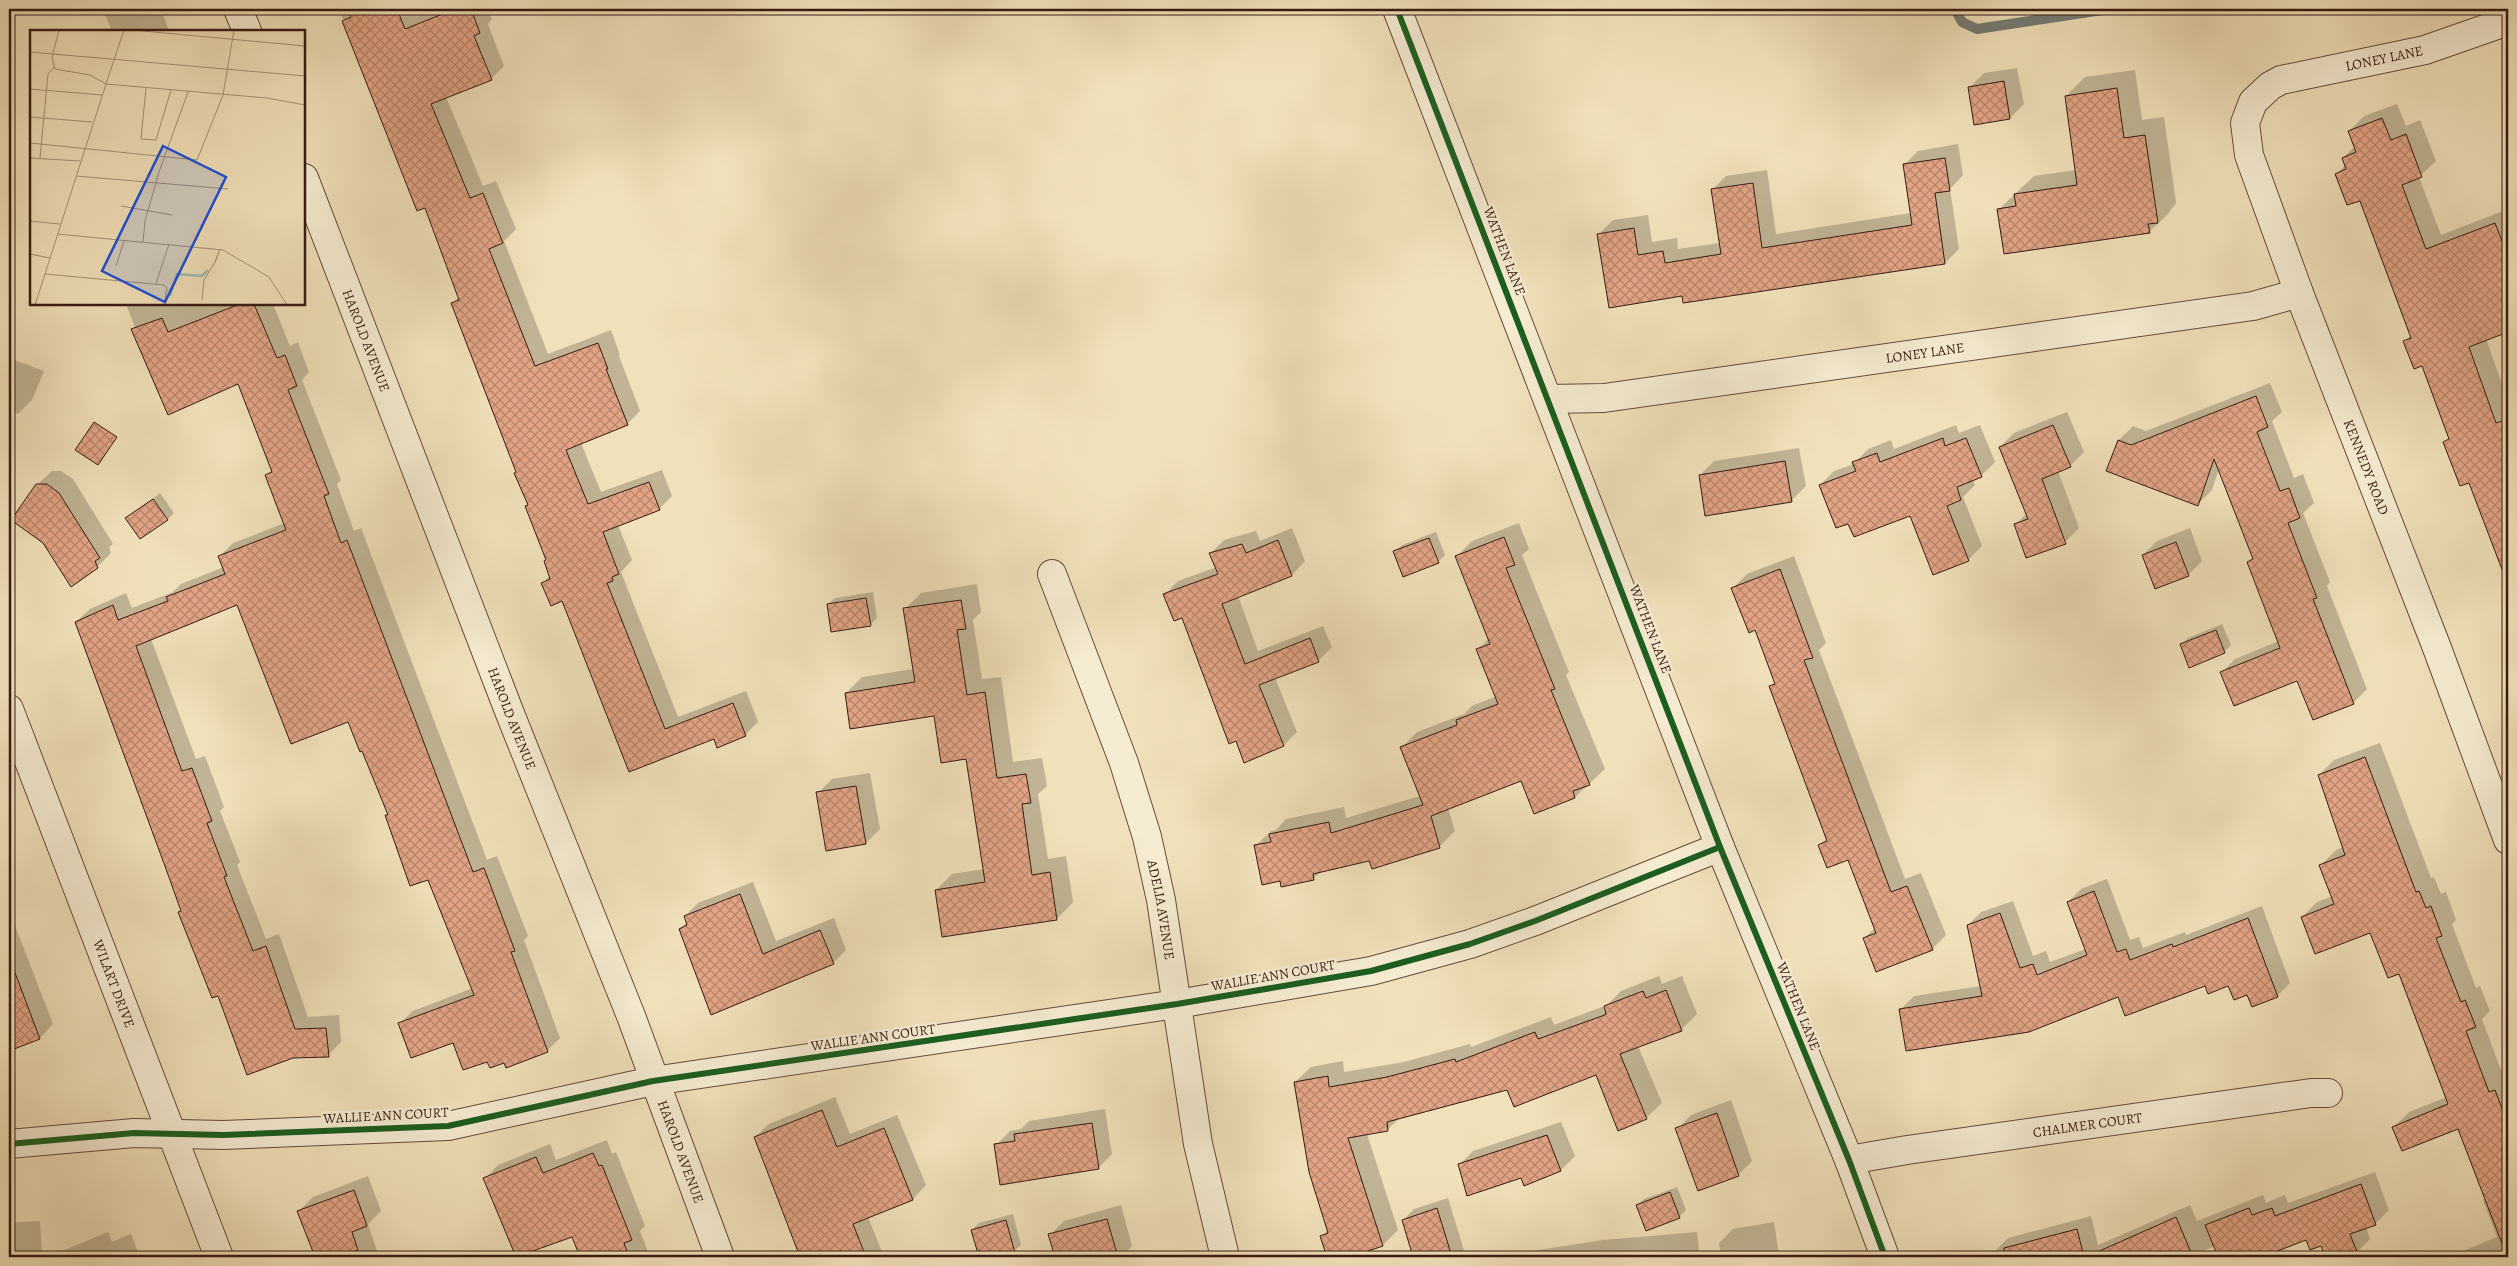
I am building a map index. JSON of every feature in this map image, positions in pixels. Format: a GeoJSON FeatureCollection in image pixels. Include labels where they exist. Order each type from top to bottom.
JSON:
{"type":"FeatureCollection","features":[{"type":"Feature","properties":{"kind":"street"},"geometry":{"type":"LineString","coordinates":[[238,9],[247,30]]}},
{"type":"Feature","properties":{"kind":"street","name":"WATHEN LANE"},"geometry":{"type":"LineString","coordinates":[[1397,9],[1720,846],[1849,1160],[1885,1257]]}},
{"type":"Feature","properties":{"kind":"street","name":"LONEY LANE"},"geometry":{"type":"LineString","coordinates":[[2261,95],[2280,80],[2425,50],[2508,21]]}},
{"type":"Feature","properties":{"kind":"street","name":"KENNEDY ROAD"},"geometry":{"type":"LineString","coordinates":[[2261,95],[2254,102],[2245,123],[2249,155],[2299,293],[2437,648],[2508,840]]}},
{"type":"Feature","properties":{"kind":"street","name":"HAROLD AVENUE"},"geometry":{"type":"LineString","coordinates":[[305,181],[506,702],[631,1016],[653,1081],[720,1257]]}},
{"type":"Feature","properties":{"kind":"street","name":"LONEY LANE"},"geometry":{"type":"LineString","coordinates":[[1549,399],[1604,398],[1633,394],[2253,306],[2299,293]]}},
{"type":"Feature","properties":{"kind":"street","name":"ADELIA AVENUE"},"geometry":{"type":"LineString","coordinates":[[1052,574],[1124,764],[1147,836],[1160,900],[1198,1144],[1225,1257]]}},
{"type":"Feature","properties":{"kind":"street","name":"WILART DRIVE"},"geometry":{"type":"LineString","coordinates":[[9,709],[219,1257]]}},
{"type":"Feature","properties":{"kind":"street","name":"WALLIE ANN COURT"},"geometry":{"type":"LineString","coordinates":[[9,1144],[134,1133],[223,1135],[448,1126],[653,1081],[1177,1004],[1372,971],[1470,944],[1535,921],[1720,846]]}},
{"type":"Feature","properties":{"kind":"street","name":"CHALMER COURT"},"geometry":{"type":"LineString","coordinates":[[1849,1160],[1917,1148],[2301,1094],[2328,1093]]}},
{"type":"Feature","properties":{"kind":"building"},"geometry":{"type":"Polygon","coordinates":[[[347,9],[397,9],[405,29],[455,9],[471,9],[480,33],[474,36],[492,80],[431,104],[470,198],[483,193],[503,243],[489,249],[535,366],[598,343],[628,425],[566,450],[588,504],[649,482],[660,510],[603,532],[619,574],[612,577],[613,581],[607,583],[665,729],[733,703],[746,736],[717,748],[714,739],[629,772],[562,601],[551,606],[541,583],[550,579],[544,561],[546,560],[525,506],[528,505],[514,473],[516,472],[451,303],[459,300],[425,208],[417,211],[342,21],[351,17],[347,9]]]}},
{"type":"Feature","properties":{"kind":"building"},"geometry":{"type":"Polygon","coordinates":[[[2004,81],[2010,119],[1974,125],[1968,87],[2004,81]]]}},
{"type":"Feature","properties":{"kind":"building"},"geometry":{"type":"Polygon","coordinates":[[[2117,88],[2124,138],[2145,135],[2158,223],[2148,224],[2150,233],[2004,254],[1997,209],[2016,206],[2014,194],[2077,185],[2065,96],[2117,88]]]}},
{"type":"Feature","properties":{"kind":"building"},"geometry":{"type":"Polygon","coordinates":[[[2382,118],[2391,140],[2406,134],[2422,177],[2402,185],[2426,249],[2495,223],[2508,256],[2508,332],[2469,347],[2496,423],[2508,419],[2508,580],[2506,580],[2469,483],[2460,486],[2443,442],[2449,439],[2422,366],[2414,369],[2403,341],[2411,338],[2360,201],[2347,205],[2335,174],[2346,169],[2342,158],[2356,152],[2348,131],[2382,118]]]}},
{"type":"Feature","properties":{"kind":"building"},"geometry":{"type":"Polygon","coordinates":[[[1945,158],[1950,191],[1935,193],[1945,264],[1683,303],[1682,296],[1609,308],[1597,234],[1634,228],[1638,255],[1663,251],[1665,263],[1721,254],[1711,189],[1753,183],[1762,248],[1912,225],[1903,164],[1945,158]]]}},
{"type":"Feature","properties":{"kind":"building"},"geometry":{"type":"Polygon","coordinates":[[[237,305],[254,305],[277,358],[285,355],[297,386],[288,390],[329,494],[324,496],[341,543],[347,540],[473,872],[484,868],[515,951],[511,952],[548,1052],[506,1068],[504,1063],[490,1068],[487,1062],[463,1070],[453,1043],[411,1058],[398,1023],[474,995],[428,880],[410,886],[385,815],[388,815],[348,722],[291,744],[237,605],[136,646],[182,771],[192,768],[212,821],[207,823],[227,876],[224,877],[253,951],[266,946],[295,1029],[326,1028],[329,1057],[293,1058],[247,1075],[218,996],[212,998],[178,912],[181,911],[75,622],[113,605],[118,620],[168,601],[166,597],[225,574],[218,556],[286,530],[265,475],[272,472],[238,384],[168,415],[131,329],[162,318],[168,332],[237,305]]]}},
{"type":"Feature","properties":{"kind":"building"},"geometry":{"type":"Polygon","coordinates":[[[2256,396],[2268,427],[2257,432],[2280,491],[2289,488],[2300,518],[2288,523],[2317,598],[2313,599],[2354,704],[2313,720],[2297,681],[2234,706],[2220,672],[2280,648],[2247,562],[2253,559],[2214,459],[2198,506],[2106,471],[2118,440],[2131,445],[2256,396]]]}},
{"type":"Feature","properties":{"kind":"building"},"geometry":{"type":"Polygon","coordinates":[[[94,422],[117,437],[98,465],[75,450],[94,422]]]}},
{"type":"Feature","properties":{"kind":"building"},"geometry":{"type":"Polygon","coordinates":[[[2053,425],[2071,467],[2042,479],[2066,544],[2026,558],[2014,524],[2028,519],[1999,447],[2053,425]]]}},
{"type":"Feature","properties":{"kind":"building"},"geometry":{"type":"Polygon","coordinates":[[[1943,438],[1945,446],[1966,438],[1982,477],[1957,487],[1961,500],[1947,506],[1969,561],[1933,575],[1910,516],[1854,537],[1848,524],[1836,528],[1819,485],[1856,471],[1852,462],[1877,453],[1880,462],[1943,438]]]}},
{"type":"Feature","properties":{"kind":"building"},"geometry":{"type":"Polygon","coordinates":[[[1785,461],[1792,502],[1705,516],[1699,475],[1785,461]]]}},
{"type":"Feature","properties":{"kind":"building"},"geometry":{"type":"Polygon","coordinates":[[[36,484],[47,484],[59,493],[100,558],[95,561],[98,568],[71,587],[43,543],[11,520],[36,484]]]}},
{"type":"Feature","properties":{"kind":"building"},"geometry":{"type":"Polygon","coordinates":[[[153,499],[168,520],[140,539],[125,518],[153,499]]]}},
{"type":"Feature","properties":{"kind":"building"},"geometry":{"type":"Polygon","coordinates":[[[1504,537],[1515,565],[1506,568],[1555,689],[1551,690],[1590,785],[1573,791],[1575,798],[1534,814],[1521,781],[1431,816],[1440,848],[1372,869],[1369,861],[1313,874],[1314,880],[1281,887],[1280,881],[1262,885],[1254,845],[1271,842],[1269,834],[1329,822],[1331,833],[1423,805],[1400,747],[1457,725],[1456,720],[1498,704],[1476,649],[1490,644],[1455,556],[1504,537]]]}},
{"type":"Feature","properties":{"kind":"building"},"geometry":{"type":"Polygon","coordinates":[[[1429,538],[1439,563],[1403,577],[1393,551],[1429,538]]]}},
{"type":"Feature","properties":{"kind":"building"},"geometry":{"type":"Polygon","coordinates":[[[1278,540],[1292,576],[1222,604],[1245,664],[1310,638],[1319,662],[1259,685],[1284,746],[1244,763],[1236,741],[1229,744],[1182,618],[1174,621],[1163,594],[1218,574],[1209,553],[1242,544],[1246,553],[1278,540]]]}},
{"type":"Feature","properties":{"kind":"building"},"geometry":{"type":"Polygon","coordinates":[[[2176,542],[2189,576],[2155,589],[2142,555],[2176,542]]]}},
{"type":"Feature","properties":{"kind":"building"},"geometry":{"type":"Polygon","coordinates":[[[1780,569],[1813,658],[1804,660],[1891,892],[1907,886],[1933,950],[1876,972],[1863,938],[1876,933],[1848,860],[1827,868],[1818,845],[1827,841],[1769,686],[1775,684],[1755,630],[1749,633],[1731,588],[1780,569]]]}},
{"type":"Feature","properties":{"kind":"building"},"geometry":{"type":"Polygon","coordinates":[[[866,598],[871,626],[831,632],[827,604],[866,598]]]}},
{"type":"Feature","properties":{"kind":"building"},"geometry":{"type":"Polygon","coordinates":[[[961,600],[966,629],[957,630],[967,695],[985,692],[997,778],[1026,774],[1031,803],[1022,804],[1032,875],[1050,872],[1057,920],[942,937],[935,890],[985,882],[966,759],[941,763],[934,716],[850,729],[845,693],[915,682],[903,608],[961,600]]]}},
{"type":"Feature","properties":{"kind":"building"},"geometry":{"type":"Polygon","coordinates":[[[2216,630],[2225,653],[2189,668],[2180,644],[2216,630]]]}},
{"type":"Feature","properties":{"kind":"building"},"geometry":{"type":"Polygon","coordinates":[[[2365,757],[2416,892],[2419,891],[2426,908],[2431,906],[2442,936],[2436,938],[2461,1002],[2465,1000],[2476,1027],[2466,1031],[2489,1092],[2495,1090],[2508,1124],[2508,1253],[2506,1254],[2458,1129],[2402,1151],[2392,1127],[2448,1104],[2399,974],[2388,978],[2370,933],[2315,954],[2301,917],[2334,904],[2319,865],[2345,855],[2318,775],[2365,757]]]}},
{"type":"Feature","properties":{"kind":"building"},"geometry":{"type":"Polygon","coordinates":[[[856,786],[866,844],[826,851],[816,792],[856,786]]]}},
{"type":"Feature","properties":{"kind":"building"},"geometry":{"type":"Polygon","coordinates":[[[2094,891],[2117,952],[2126,949],[2130,960],[2172,944],[2173,947],[2248,918],[2278,997],[2252,1007],[2247,995],[2234,1000],[2228,986],[2208,994],[2205,986],[2125,1016],[2118,997],[2029,1032],[1906,1051],[1899,1009],[1982,996],[1967,925],[2000,913],[2020,968],[2033,964],[2037,975],[2087,955],[2067,902],[2094,891]]]}},
{"type":"Feature","properties":{"kind":"building"},"geometry":{"type":"Polygon","coordinates":[[[740,894],[763,954],[820,930],[834,964],[711,1015],[679,929],[687,925],[684,916],[740,894]]]}},
{"type":"Feature","properties":{"kind":"building"},"geometry":{"type":"Polygon","coordinates":[[[9,962],[11,962],[40,1039],[9,1051],[9,962]]]}},
{"type":"Feature","properties":{"kind":"building"},"geometry":{"type":"Polygon","coordinates":[[[1666,990],[1682,1031],[1620,1054],[1647,1119],[1618,1131],[1596,1075],[1514,1107],[1507,1090],[1387,1122],[1388,1131],[1348,1138],[1383,1246],[1350,1257],[1327,1257],[1320,1236],[1328,1233],[1309,1172],[1294,1082],[1328,1076],[1329,1087],[1387,1077],[1455,1059],[1456,1062],[1535,1032],[1538,1039],[1602,1016],[1606,1014],[1604,1006],[1643,991],[1646,998],[1666,990]]]}},
{"type":"Feature","properties":{"kind":"building"},"geometry":{"type":"Polygon","coordinates":[[[822,1110],[837,1147],[884,1128],[913,1200],[853,1224],[866,1257],[800,1257],[754,1137],[822,1110]]]}},
{"type":"Feature","properties":{"kind":"building"},"geometry":{"type":"Polygon","coordinates":[[[1717,1113],[1739,1176],[1698,1191],[1675,1128],[1717,1113]]]}},
{"type":"Feature","properties":{"kind":"building"},"geometry":{"type":"Polygon","coordinates":[[[1092,1123],[1099,1169],[1000,1185],[994,1144],[1015,1141],[1014,1134],[1092,1123]]]}},
{"type":"Feature","properties":{"kind":"building"},"geometry":{"type":"Polygon","coordinates":[[[1547,1135],[1561,1171],[1524,1186],[1521,1178],[1467,1196],[1458,1164],[1547,1135]]]}},
{"type":"Feature","properties":{"kind":"building"},"geometry":{"type":"Polygon","coordinates":[[[593,1153],[599,1166],[602,1165],[632,1240],[624,1243],[629,1257],[580,1257],[572,1237],[516,1257],[483,1178],[536,1157],[543,1173],[593,1153]]]}},
{"type":"Feature","properties":{"kind":"building"},"geometry":{"type":"Polygon","coordinates":[[[2361,1184],[2376,1225],[2350,1234],[2359,1257],[2325,1257],[2321,1246],[2310,1250],[2306,1240],[2262,1257],[2218,1257],[2205,1225],[2249,1208],[2252,1215],[2272,1208],[2275,1216],[2361,1184]]]}},
{"type":"Feature","properties":{"kind":"building"},"geometry":{"type":"Polygon","coordinates":[[[354,1190],[367,1226],[352,1232],[358,1250],[337,1257],[315,1257],[297,1211],[354,1190]]]}},
{"type":"Feature","properties":{"kind":"building"},"geometry":{"type":"Polygon","coordinates":[[[1670,1192],[1680,1218],[1646,1231],[1636,1205],[1670,1192]]]}},
{"type":"Feature","properties":{"kind":"building"},"geometry":{"type":"Polygon","coordinates":[[[1437,1208],[1452,1257],[1413,1257],[1402,1220],[1437,1208]]]}},
{"type":"Feature","properties":{"kind":"building"},"geometry":{"type":"Polygon","coordinates":[[[2176,1217],[2193,1257],[2086,1257],[2176,1217]]]}},
{"type":"Feature","properties":{"kind":"building"},"geometry":{"type":"Polygon","coordinates":[[[1107,1219],[1118,1257],[1055,1257],[1048,1234],[1107,1219]]]}},
{"type":"Feature","properties":{"kind":"building"},"geometry":{"type":"Polygon","coordinates":[[[1006,1220],[1015,1253],[997,1257],[979,1257],[971,1230],[1006,1220]]]}},
{"type":"Feature","properties":{"kind":"building"},"geometry":{"type":"Polygon","coordinates":[[[2077,1229],[2084,1257],[2005,1257],[2004,1248],[2077,1229]]]}},
{"type":"Feature","properties":{"kind":"waterway"},"geometry":{"type":"LineString","coordinates":[[1955,9],[1962,22],[1977,29],[2109,9]]}},
{"type":"Feature","properties":{"kind":"cycle path"},"geometry":{"type":"LineString","coordinates":[[1397,9],[1720,847],[1849,1160],[1885,1257]]}},
{"type":"Feature","properties":{"kind":"cycle path"},"geometry":{"type":"LineString","coordinates":[[9,1144],[134,1133],[223,1135],[448,1126],[653,1081],[1177,1004],[1371,971],[1470,944],[1535,921],[1720,847]]}}]}
